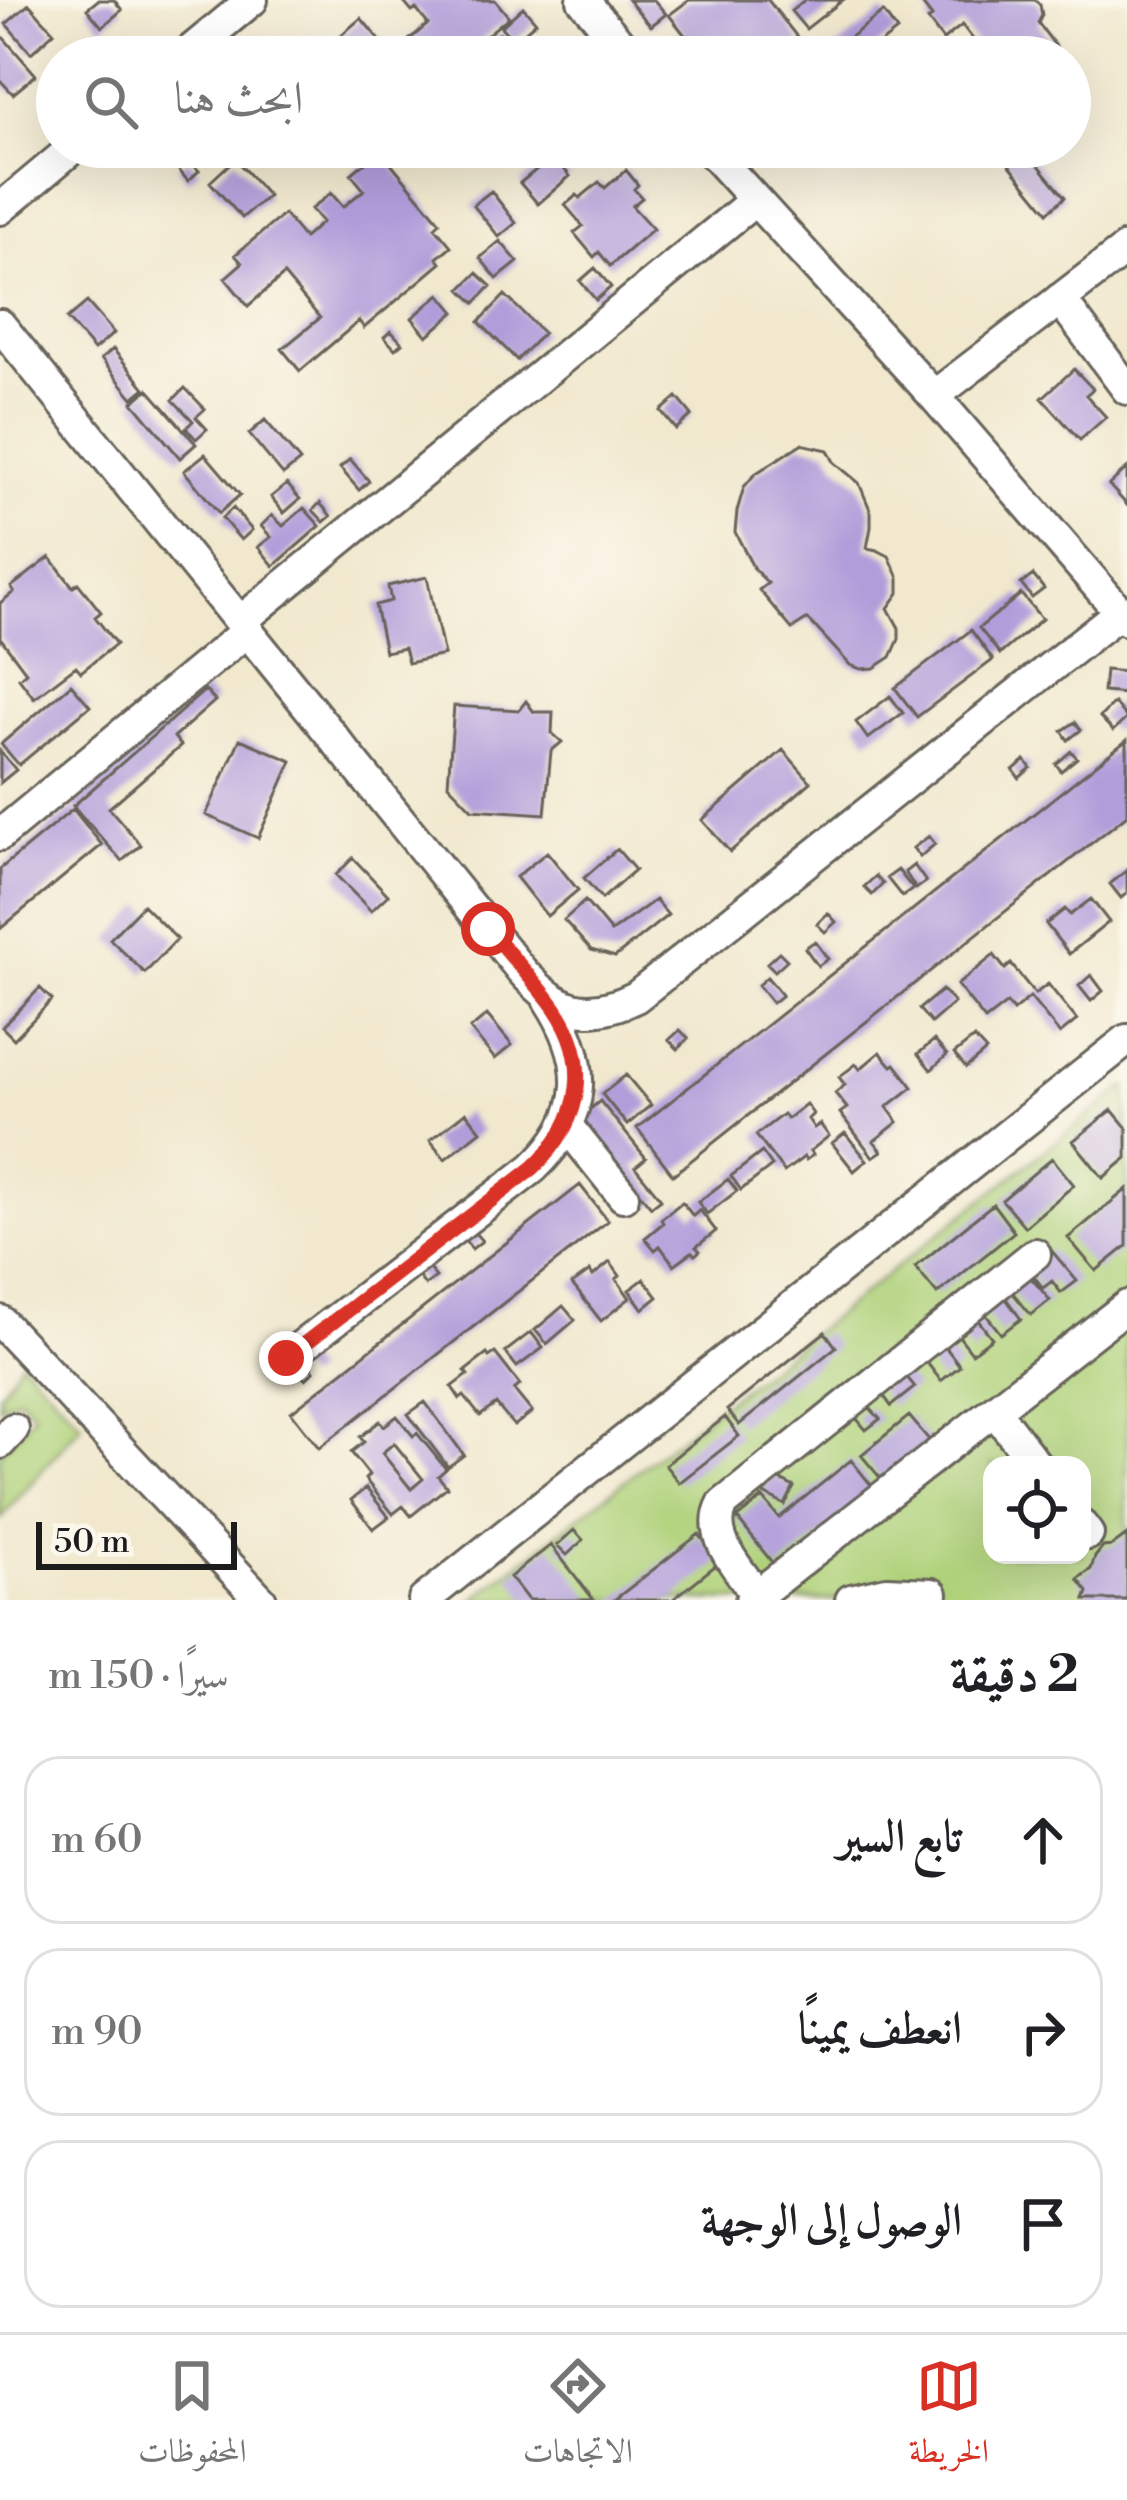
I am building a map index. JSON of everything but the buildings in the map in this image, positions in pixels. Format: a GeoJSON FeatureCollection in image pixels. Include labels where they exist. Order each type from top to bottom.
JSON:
{"type":"FeatureCollection","features":[{"type":"Feature","properties":{"kind":"street"},"geometry":{"type":"LineString","coordinates":[[208,36],[252,0]]}},
{"type":"Feature","properties":{"kind":"street"},"geometry":{"type":"LineString","coordinates":[[584,0],[614,36]]}},
{"type":"Feature","properties":{"kind":"street"},"geometry":{"type":"LineString","coordinates":[[0,208],[49,168]]}},
{"type":"Feature","properties":{"kind":"street"},"geometry":{"type":"LineString","coordinates":[[548,999],[593,1010],[636,997],[1124,616],[934,396],[725,168]]}},
{"type":"Feature","properties":{"kind":"street"},"geometry":{"type":"LineString","coordinates":[[0,835],[754,201]]}},
{"type":"Feature","properties":{"kind":"street"},"geometry":{"type":"LineString","coordinates":[[934,396],[1127,248]]}},
{"type":"Feature","properties":{"kind":"street"},"geometry":{"type":"LineString","coordinates":[[1060,298],[1124,378]]}},
{"type":"Feature","properties":{"kind":"street"},"geometry":{"type":"LineString","coordinates":[[0,325],[548,999],[574,1047],[576,1100],[568,1127],[553,1150],[286,1358]]}},
{"type":"Feature","properties":{"kind":"street"},"geometry":{"type":"LineString","coordinates":[[424,1600],[1127,1040]]}},
{"type":"Feature","properties":{"kind":"street"},"geometry":{"type":"LineString","coordinates":[[568,1127],[623,1196]]}},
{"type":"Feature","properties":{"kind":"street"},"geometry":{"type":"LineString","coordinates":[[1035,1254],[723,1504],[718,1533],[754,1598],[1122,1318]]}},
{"type":"Feature","properties":{"kind":"street"},"geometry":{"type":"LineString","coordinates":[[0,1321],[261,1600]]}},
{"type":"Feature","properties":{"kind":"street"},"geometry":{"type":"LineString","coordinates":[[995,1411],[1029,1456]]}},
{"type":"Feature","properties":{"kind":"street"},"geometry":{"type":"LineString","coordinates":[[851,1600],[886,1592],[932,1594]]}},
{"type":"Feature","properties":{"kind":"green space"},"geometry":{"type":"Polygon","coordinates":[[[1127,1086],[1127,1600],[473,1600],[1127,1086]]]}},
{"type":"Feature","properties":{"kind":"green space"},"geometry":{"type":"Polygon","coordinates":[[[21,1361],[82,1424],[0,1519],[0,1453],[34,1414],[19,1397],[0,1407],[0,1393],[21,1361]]]}},
{"type":"Feature","properties":{"kind":"route"},"geometry":{"type":"LineString","coordinates":[[286,1358],[533,1168],[568,1127],[578,1074],[574,1047],[548,999],[488,929]]}}]}
